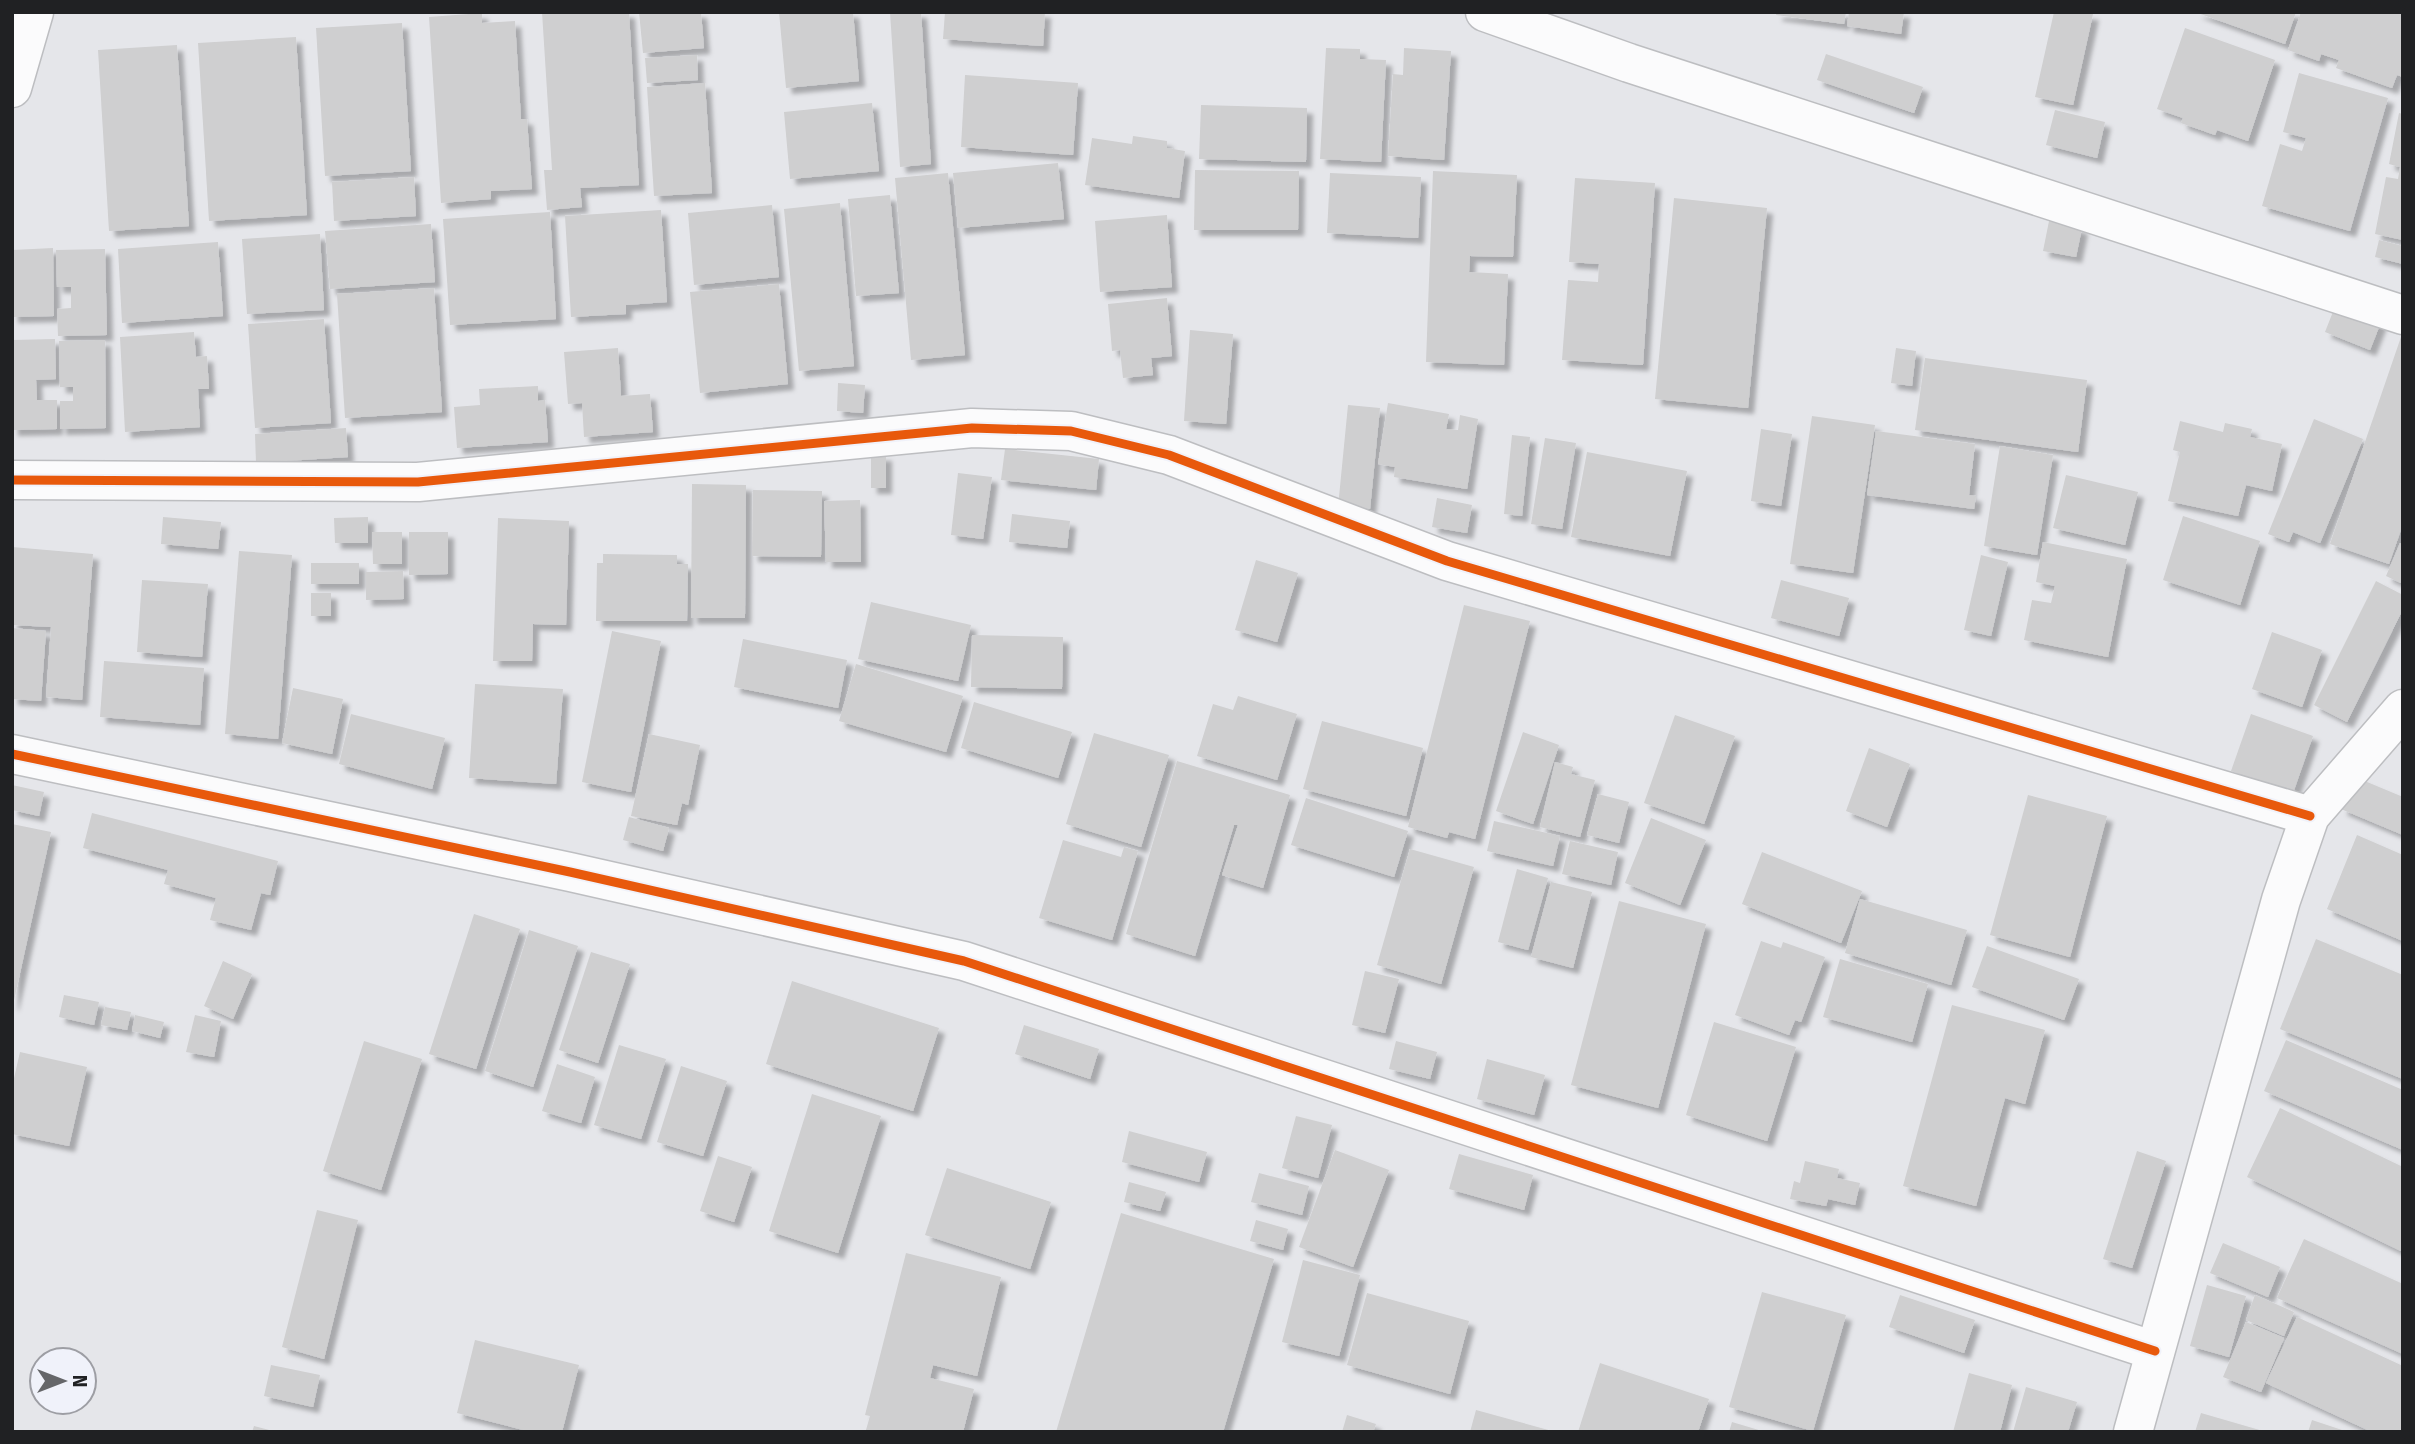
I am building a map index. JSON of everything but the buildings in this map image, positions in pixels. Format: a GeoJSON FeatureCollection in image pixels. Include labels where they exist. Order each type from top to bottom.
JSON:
{"type":"FeatureCollection","features":[{"type":"Feature","properties":{"kind":"street"},"geometry":{"type":"LineString","coordinates":[[12,88],[34,12]]}},
{"type":"Feature","properties":{"kind":"street"},"geometry":{"type":"LineString","coordinates":[[1485,12],[1642,67],[2403,315]]}},
{"type":"Feature","properties":{"kind":"street"},"geometry":{"type":"LineString","coordinates":[[12,480],[418,482],[972,428],[1071,431],[1170,455],[1447,561],[2310,816]]}},
{"type":"Feature","properties":{"kind":"street"},"geometry":{"type":"LineString","coordinates":[[2133,1432],[2281,900],[2310,816],[2403,709]]}},
{"type":"Feature","properties":{"kind":"street"},"geometry":{"type":"LineString","coordinates":[[12,754],[570,872],[964,961],[2155,1351]]}},
{"type":"Feature","properties":{"kind":"cycle path"},"geometry":{"type":"LineString","coordinates":[[12,480],[418,482],[972,428],[1071,431],[1169,455],[1447,561],[2310,816]]}},
{"type":"Feature","properties":{"kind":"cycle path"},"geometry":{"type":"LineString","coordinates":[[12,754],[570,872],[964,961],[2155,1351]]}}]}
